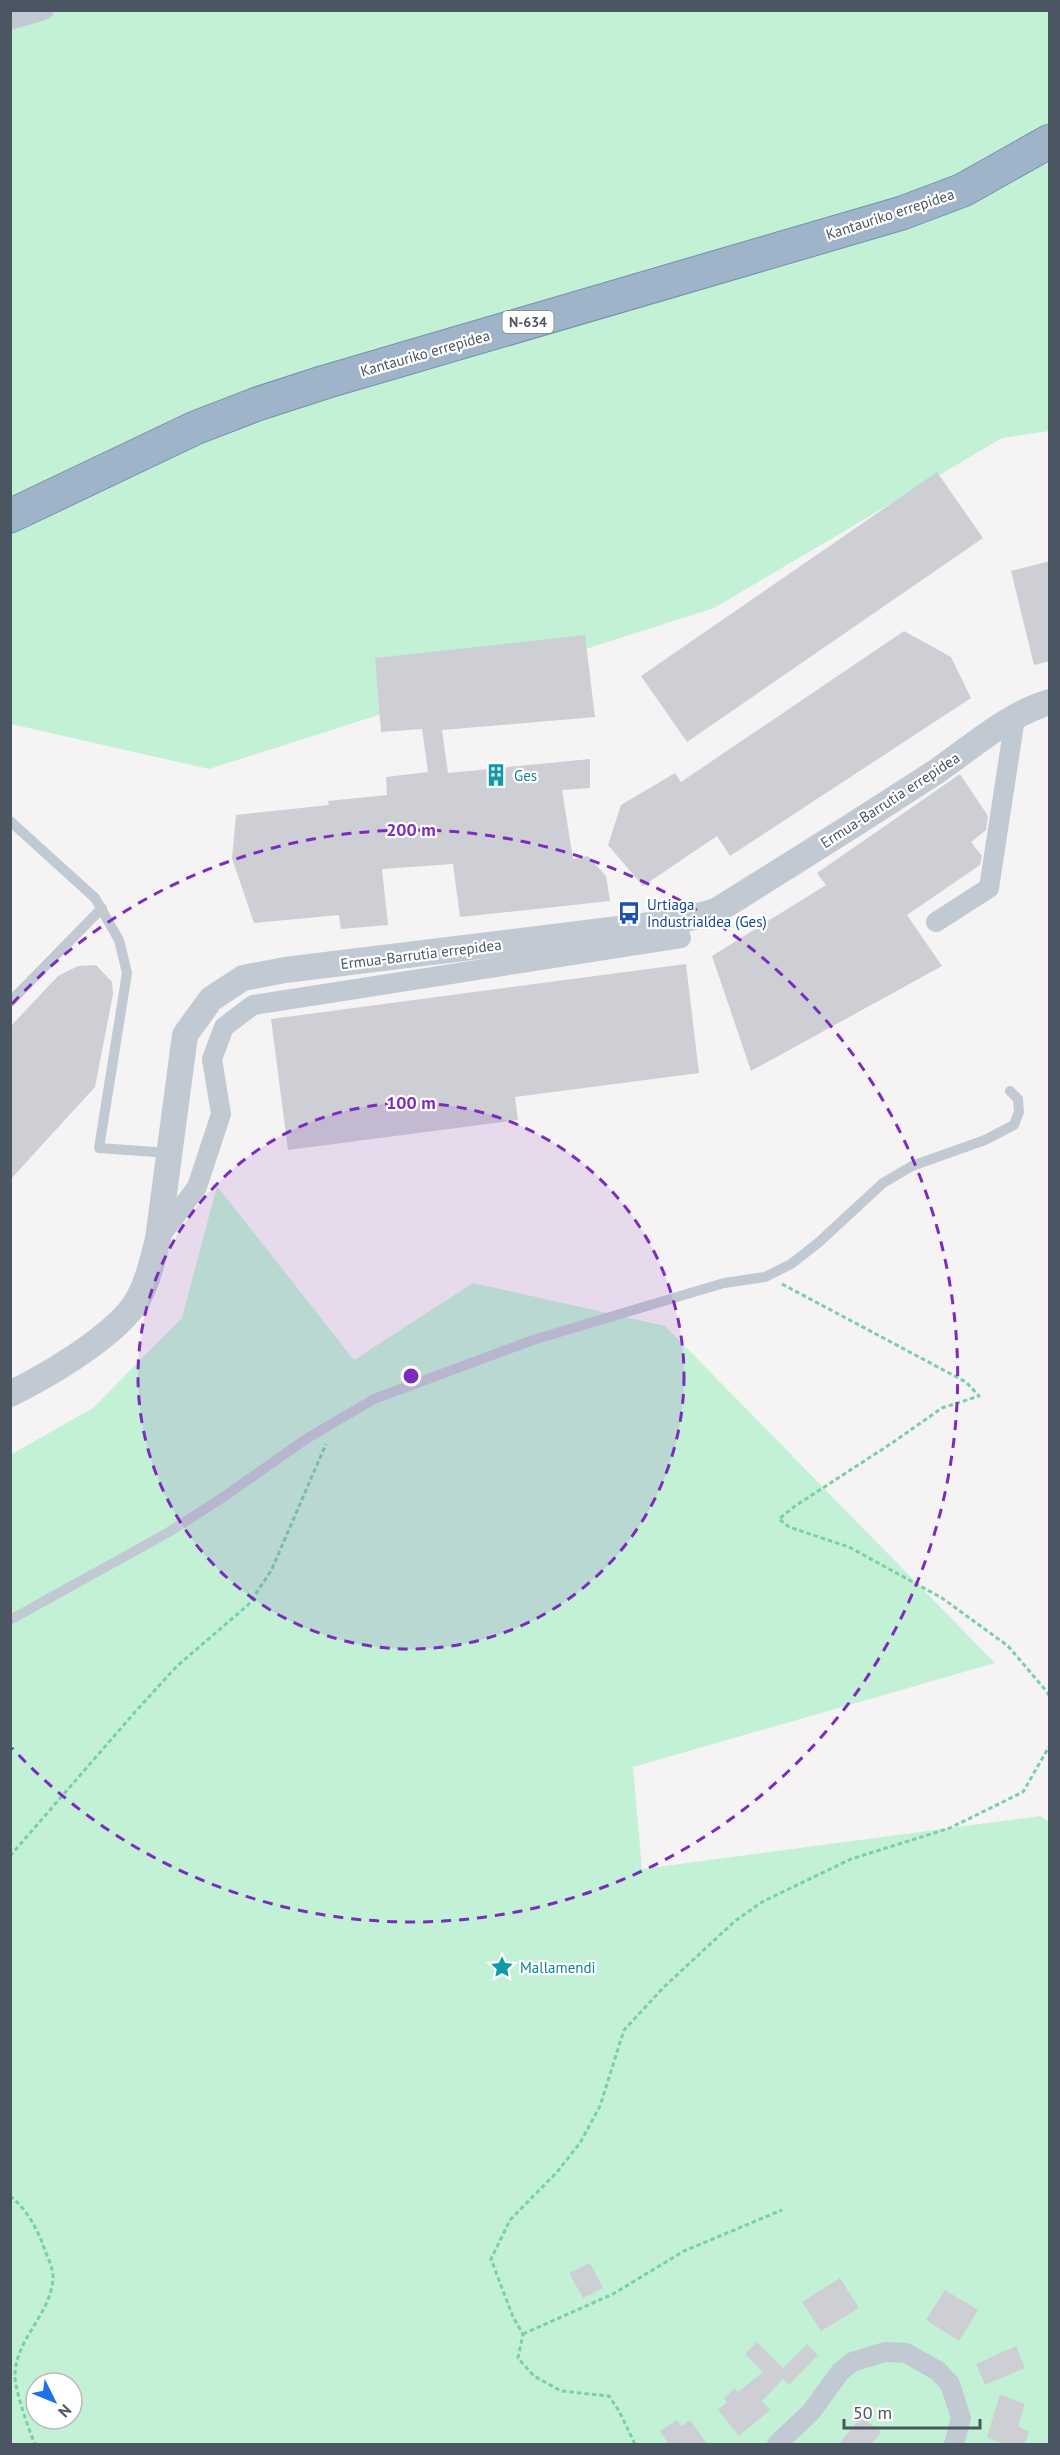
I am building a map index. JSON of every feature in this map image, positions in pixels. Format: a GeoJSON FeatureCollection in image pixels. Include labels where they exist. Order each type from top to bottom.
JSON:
{"type":"FeatureCollection","features":[{"type":"Feature","properties":{"kind":"highway","name":"Kantauriko errepidea"},"geometry":{"type":"LineString","coordinates":[[10,516],[195,428],[257,404],[902,213],[963,190],[1050,141]]}},
{"type":"Feature","properties":{"kind":"street"},"geometry":{"type":"LineString","coordinates":[[10,20],[44,10]]}},
{"type":"Feature","properties":{"kind":"street","name":"Ermua-Barrutia errepidea"},"geometry":{"type":"LineString","coordinates":[[10,1394],[30,1385],[95,1342],[130,1312],[150,1272],[158,1239],[185,1035],[211,999],[243,978],[285,970],[675,922],[716,911],[1015,718],[1037,705],[1050,702]]}},
{"type":"Feature","properties":{"kind":"street"},"geometry":{"type":"LineString","coordinates":[[936,922],[989,888],[1015,718]]}},
{"type":"Feature","properties":{"kind":"street"},"geometry":{"type":"LineString","coordinates":[[158,1239],[197,1187],[221,1114],[212,1059],[224,1027],[253,1005],[681,938],[675,922]]}},
{"type":"Feature","properties":{"kind":"street"},"geometry":{"type":"LineString","coordinates":[[777,2445],[810,2412],[840,2372],[852,2362],[885,2352],[906,2353],[915,2357],[938,2371],[950,2384],[961,2418],[954,2445]]}},
{"type":"Feature","properties":{"kind":"lane"},"geometry":{"type":"LineString","coordinates":[[10,821],[95,898],[120,940],[127,973],[99,1148],[170,1154]]}},
{"type":"Feature","properties":{"kind":"lane"},"geometry":{"type":"LineString","coordinates":[[10,1002],[102,908]]}},
{"type":"Feature","properties":{"kind":"lane"},"geometry":{"type":"LineString","coordinates":[[10,1620],[169,1532],[306,1439],[374,1399],[532,1340],[724,1283],[765,1277],[791,1264],[818,1243],[883,1183],[912,1166],[985,1140],[1014,1125],[1019,1112],[1018,1099],[1010,1091]]}},
{"type":"Feature","properties":{"kind":"path"},"geometry":{"type":"LineString","coordinates":[[765,1277],[791,1288],[966,1382],[979,1396],[942,1408],[779,1519],[789,1527],[849,1547],[942,1598],[1008,1646],[1048,1693],[1050,1699]]}},
{"type":"Feature","properties":{"kind":"path"},"geometry":{"type":"LineString","coordinates":[[10,1856],[127,1720],[177,1666],[248,1605],[271,1571],[336,1420]]}},
{"type":"Feature","properties":{"kind":"path"},"geometry":{"type":"LineString","coordinates":[[635,2445],[619,2411],[609,2396],[561,2391],[534,2376],[518,2358],[523,2334],[513,2317],[490,2259],[510,2220],[557,2172],[580,2143],[600,2106],[624,2030],[682,1970],[735,1921],[762,1902],[851,1859],[950,1828],[1023,1792],[1050,1745]]}},
{"type":"Feature","properties":{"kind":"path"},"geometry":{"type":"LineString","coordinates":[[10,2196],[17,2201],[39,2235],[53,2274],[51,2295],[21,2351],[15,2375],[29,2432],[35,2445]]}},
{"type":"Feature","properties":{"kind":"path"},"geometry":{"type":"LineString","coordinates":[[523,2334],[619,2290],[684,2252],[782,2210]]}},
{"type":"Feature","properties":{"kind":"green space"},"geometry":{"type":"Polygon","coordinates":[[[11,11],[1049,11],[1049,431],[1002,438],[714,608],[209,769],[11,724],[11,11]]]}},
{"type":"Feature","properties":{"kind":"green space"},"geometry":{"type":"Polygon","coordinates":[[[217,1186],[354,1360],[473,1283],[665,1326],[995,1663],[633,1767],[642,1869],[1041,1816],[1049,1822],[1049,2444],[11,2444],[10,1455],[93,1408],[182,1318],[217,1186]]]}},
{"type":"Feature","properties":{"kind":"building"},"geometry":{"type":"Polygon","coordinates":[[[937,472],[983,538],[687,742],[641,676],[937,472]]]}},
{"type":"Feature","properties":{"kind":"building"},"geometry":{"type":"Polygon","coordinates":[[[1050,561],[1050,661],[1034,665],[1011,571],[1050,561]]]}},
{"type":"Feature","properties":{"kind":"building"},"geometry":{"type":"Polygon","coordinates":[[[904,631],[951,657],[971,698],[730,856],[717,836],[643,886],[608,845],[621,805],[675,773],[681,782],[904,631]]]}},
{"type":"Feature","properties":{"kind":"building","name":"Ges"},"geometry":{"type":"Polygon","coordinates":[[[585,635],[595,717],[442,730],[448,773],[590,759],[590,788],[562,790],[573,859],[588,856],[606,876],[610,901],[460,917],[453,864],[382,869],[388,925],[341,929],[339,915],[254,923],[232,858],[236,815],[329,805],[328,801],[387,795],[386,777],[428,772],[422,729],[381,732],[375,658],[585,635]]]}},
{"type":"Feature","properties":{"kind":"building"},"geometry":{"type":"Polygon","coordinates":[[[960,774],[988,816],[986,830],[971,842],[982,856],[980,865],[907,915],[942,966],[751,1071],[712,956],[826,885],[817,873],[960,774]]]}},
{"type":"Feature","properties":{"kind":"building"},"geometry":{"type":"Polygon","coordinates":[[[686,964],[699,1073],[515,1097],[518,1120],[288,1150],[271,1019],[686,964]]]}},
{"type":"Feature","properties":{"kind":"building"},"geometry":{"type":"Polygon","coordinates":[[[96,965],[112,982],[113,994],[95,1087],[10,1180],[10,1027],[58,976],[78,966],[96,965]]]}},
{"type":"Feature","properties":{"kind":"building"},"geometry":{"type":"Polygon","coordinates":[[[590,2263],[603,2288],[583,2298],[569,2273],[590,2263]]]}},
{"type":"Feature","properties":{"kind":"building"},"geometry":{"type":"Polygon","coordinates":[[[840,2278],[859,2308],[821,2331],[802,2302],[840,2278]]]}},
{"type":"Feature","properties":{"kind":"building"},"geometry":{"type":"Polygon","coordinates":[[[945,2290],[978,2310],[959,2341],[926,2320],[945,2290]]]}},
{"type":"Feature","properties":{"kind":"building"},"geometry":{"type":"Polygon","coordinates":[[[757,2342],[783,2368],[807,2344],[818,2355],[789,2385],[783,2379],[762,2401],[770,2410],[739,2436],[718,2410],[727,2402],[724,2398],[735,2388],[738,2392],[763,2372],[745,2354],[757,2342]]]}},
{"type":"Feature","properties":{"kind":"building"},"geometry":{"type":"Polygon","coordinates":[[[1016,2346],[1025,2368],[985,2385],[976,2364],[1016,2346]]]}},
{"type":"Feature","properties":{"kind":"building"},"geometry":{"type":"Polygon","coordinates":[[[1000,2394],[1025,2404],[1018,2426],[1029,2432],[1024,2445],[1006,2445],[987,2437],[1000,2394]]]}},
{"type":"Feature","properties":{"kind":"building"},"geometry":{"type":"Polygon","coordinates":[[[861,2417],[881,2432],[871,2445],[838,2445],[861,2417]]]}},
{"type":"Feature","properties":{"kind":"building"},"geometry":{"type":"Polygon","coordinates":[[[677,2420],[681,2426],[690,2420],[708,2445],[669,2445],[660,2431],[677,2420]]]}},
{"type":"Feature","properties":{"kind":"place","name":"Ges"},"geometry":{"type":"Point","coordinates":[496,775]}},
{"type":"Feature","properties":{"kind":"place","name":"Urtiaga Industrialdea (Ges)"},"geometry":{"type":"Point","coordinates":[629,913]}},
{"type":"Feature","properties":{"kind":"place","name":"Mallamendi"},"geometry":{"type":"Point","coordinates":[502,1967]}}]}
